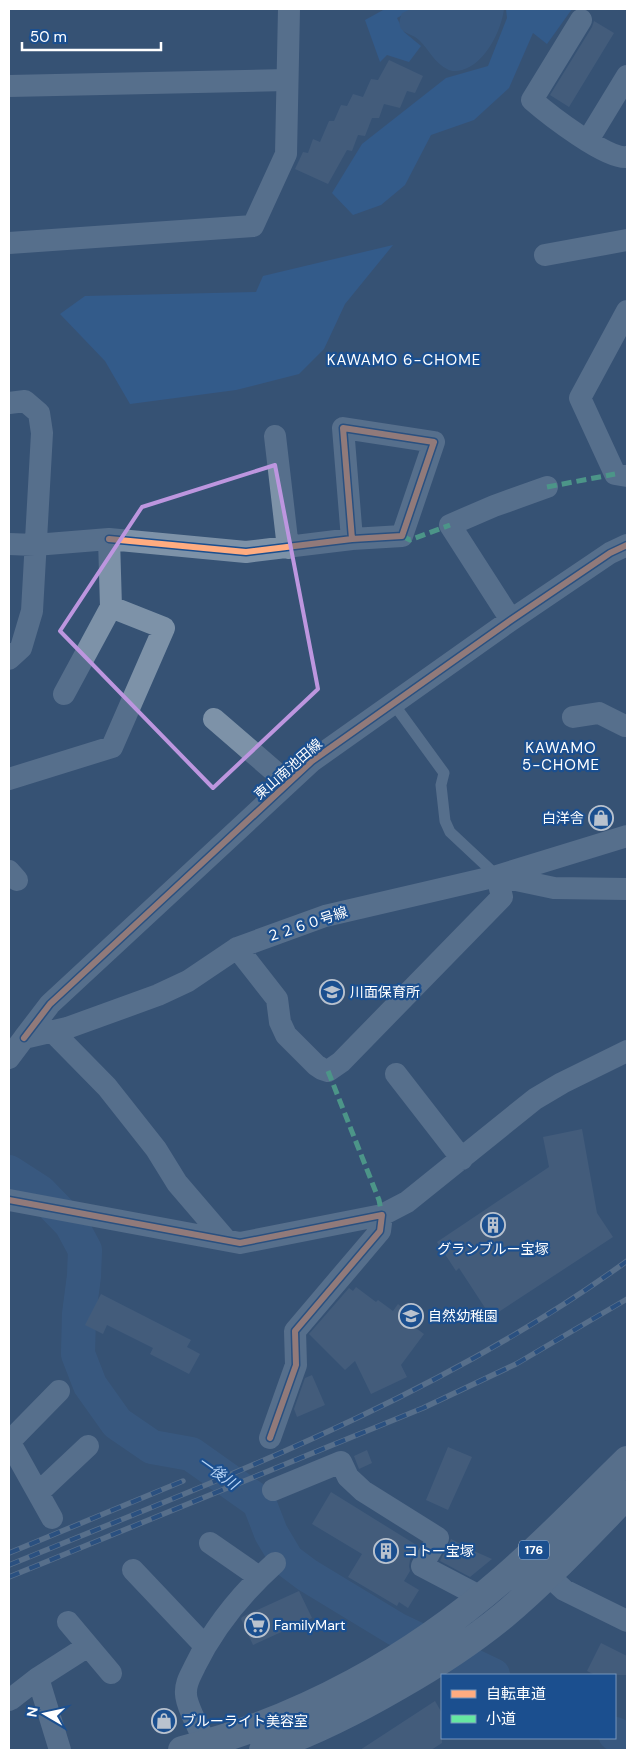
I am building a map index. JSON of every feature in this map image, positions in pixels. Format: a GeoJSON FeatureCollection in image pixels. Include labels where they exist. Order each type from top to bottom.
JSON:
{"type":"FeatureCollection","features":[{"type":"Feature","properties":{"kind":"highway","name":"176"},"geometry":{"type":"LineString","coordinates":[[194,1747],[268,1723],[339,1692],[413,1648],[481,1597],[528,1556],[627,1460]]}},
{"type":"Feature","properties":{"kind":"highway","name":"176"},"geometry":{"type":"LineString","coordinates":[[263,1750],[334,1722],[462,1648],[502,1617],[548,1576],[627,1495]]}},
{"type":"Feature","properties":{"kind":"street"},"geometry":{"type":"LineString","coordinates":[[9,243],[253,226],[286,154],[289,9]]}},
{"type":"Feature","properties":{"kind":"street"},"geometry":{"type":"LineString","coordinates":[[581,20],[532,100],[554,119],[588,140],[623,158],[627,157]]}},
{"type":"Feature","properties":{"kind":"street"},"geometry":{"type":"LineString","coordinates":[[588,140],[627,76]]}},
{"type":"Feature","properties":{"kind":"street"},"geometry":{"type":"LineString","coordinates":[[9,86],[287,80]]}},
{"type":"Feature","properties":{"kind":"street"},"geometry":{"type":"LineString","coordinates":[[545,255],[627,240]]}},
{"type":"Feature","properties":{"kind":"street"},"geometry":{"type":"LineString","coordinates":[[627,311],[580,398],[615,474],[627,476]]}},
{"type":"Feature","properties":{"kind":"street"},"geometry":{"type":"LineString","coordinates":[[9,403],[25,401],[39,413],[42,433],[32,611],[21,648],[9,660]]}},
{"type":"Feature","properties":{"kind":"street"},"geometry":{"type":"LineString","coordinates":[[9,544],[35,545],[109,540],[246,552],[352,539],[402,536],[434,442],[343,428],[352,539]]}},
{"type":"Feature","properties":{"kind":"street"},"geometry":{"type":"LineString","coordinates":[[275,436],[288,548]]}},
{"type":"Feature","properties":{"kind":"street"},"geometry":{"type":"LineString","coordinates":[[511,620],[450,525],[494,506],[547,487]]}},
{"type":"Feature","properties":{"kind":"street"},"geometry":{"type":"LineString","coordinates":[[64,694],[111,607],[109,540]]}},
{"type":"Feature","properties":{"kind":"street","name":"東山南池田線"},"geometry":{"type":"LineString","coordinates":[[14,1035],[50,1004],[312,761],[511,620],[610,553],[627,545]]}},
{"type":"Feature","properties":{"kind":"street"},"geometry":{"type":"LineString","coordinates":[[9,779],[112,747],[164,628],[111,607]]}},
{"type":"Feature","properties":{"kind":"street"},"geometry":{"type":"LineString","coordinates":[[573,717],[599,712],[626,729]]}},
{"type":"Feature","properties":{"kind":"street"},"geometry":{"type":"LineString","coordinates":[[214,719],[288,783]]}},
{"type":"Feature","properties":{"kind":"street","name":"２２６０号線"},"geometry":{"type":"LineString","coordinates":[[14,1035],[52,1032],[68,1028],[158,996],[188,981],[237,948],[325,916],[497,876],[627,836]]}},
{"type":"Feature","properties":{"kind":"street"},"geometry":{"type":"LineString","coordinates":[[237,948],[277,999],[280,1022],[286,1034],[316,1065],[328,1071],[341,1062],[502,897],[497,876],[554,888],[627,890]]}},
{"type":"Feature","properties":{"kind":"street"},"geometry":{"type":"LineString","coordinates":[[52,1032],[107,1087],[156,1149],[177,1183],[225,1239]]}},
{"type":"Feature","properties":{"kind":"street"},"geometry":{"type":"LineString","coordinates":[[9,1058],[14,1035]]}},
{"type":"Feature","properties":{"kind":"street"},"geometry":{"type":"LineString","coordinates":[[9,1200],[240,1243],[382,1215],[407,1202],[534,1099],[627,1051]]}},
{"type":"Feature","properties":{"kind":"street"},"geometry":{"type":"LineString","coordinates":[[396,1074],[462,1159]]}},
{"type":"Feature","properties":{"kind":"street"},"geometry":{"type":"LineString","coordinates":[[270,1438],[296,1365],[295,1331],[380,1230],[382,1215]]}},
{"type":"Feature","properties":{"kind":"street"},"geometry":{"type":"LineString","coordinates":[[52,1518],[9,1442],[59,1391]]}},
{"type":"Feature","properties":{"kind":"street"},"geometry":{"type":"LineString","coordinates":[[38,1492],[88,1446]]}},
{"type":"Feature","properties":{"kind":"street"},"geometry":{"type":"LineString","coordinates":[[273,1490],[341,1462],[348,1477],[363,1491],[438,1538],[422,1566],[481,1597]]}},
{"type":"Feature","properties":{"kind":"street"},"geometry":{"type":"LineString","coordinates":[[194,1747],[186,1696],[187,1683],[205,1646],[229,1612],[267,1570],[210,1543]]}},
{"type":"Feature","properties":{"kind":"street"},"geometry":{"type":"LineString","coordinates":[[528,1556],[564,1590],[627,1621]]}},
{"type":"Feature","properties":{"kind":"street"},"geometry":{"type":"LineString","coordinates":[[133,1570],[205,1646]]}},
{"type":"Feature","properties":{"kind":"street"},"geometry":{"type":"LineString","coordinates":[[68,1622],[111,1673]]}},
{"type":"Feature","properties":{"kind":"street"},"geometry":{"type":"LineString","coordinates":[[9,1700],[12,1700],[38,1678],[88,1646]]}},
{"type":"Feature","properties":{"kind":"street"},"geometry":{"type":"LineString","coordinates":[[38,1678],[60,1750]]}},
{"type":"Feature","properties":{"kind":"lane"},"geometry":{"type":"LineString","coordinates":[[393,703],[444,773],[441,785],[442,809],[450,832],[497,876]]}},
{"type":"Feature","properties":{"kind":"highlighted area"},"geometry":{"type":"Polygon","coordinates":[[[275,465],[318,689],[213,788],[60,631],[142,507],[275,465]]]}},
{"type":"Feature","properties":{"kind":"shaded area"},"geometry":{"type":"Polygon","coordinates":[[[385,9],[413,9],[397,18],[404,32],[421,46],[409,62],[387,55],[380,62],[365,20],[385,9]]]}},
{"type":"Feature","properties":{"kind":"shaded area"},"geometry":{"type":"Polygon","coordinates":[[[411,9],[504,9],[491,46],[485,54],[470,67],[454,71],[443,66],[420,41],[401,29],[400,20],[402,13],[411,9]]]}},
{"type":"Feature","properties":{"kind":"shaded area"},"geometry":{"type":"Polygon","coordinates":[[[506,9],[572,9],[547,44],[533,33],[509,88],[474,120],[431,135],[405,185],[381,205],[353,215],[332,193],[362,144],[446,78],[488,66],[507,18],[506,9]]]}},
{"type":"Feature","properties":{"kind":"shaded area"},"geometry":{"type":"Polygon","coordinates":[[[393,245],[345,304],[324,349],[299,374],[236,390],[130,404],[105,361],[60,314],[85,296],[256,292],[263,276],[393,245]]]}},
{"type":"Feature","properties":{"kind":"building"},"geometry":{"type":"Polygon","coordinates":[[[594,21],[614,33],[569,107],[550,95],[594,21]]]}},
{"type":"Feature","properties":{"kind":"building"},"geometry":{"type":"Polygon","coordinates":[[[389,60],[423,76],[415,93],[407,91],[400,108],[384,104],[379,118],[372,118],[365,136],[358,135],[352,151],[347,150],[328,184],[295,169],[303,152],[308,153],[313,139],[320,142],[329,121],[334,121],[341,105],[347,106],[353,94],[363,97],[371,79],[378,80],[389,60]]]}},
{"type":"Feature","properties":{"kind":"building"},"geometry":{"type":"Polygon","coordinates":[[[582,1129],[597,1213],[613,1237],[491,1317],[459,1268],[456,1271],[437,1242],[549,1167],[543,1137],[582,1129]]]}},
{"type":"Feature","properties":{"kind":"building"},"geometry":{"type":"Polygon","coordinates":[[[356,1287],[376,1302],[378,1300],[393,1311],[398,1304],[414,1317],[409,1323],[424,1334],[401,1365],[407,1377],[371,1394],[355,1361],[345,1370],[309,1334],[349,1288],[353,1291],[356,1287]]]}},
{"type":"Feature","properties":{"kind":"building"},"geometry":{"type":"Polygon","coordinates":[[[101,1294],[191,1340],[187,1347],[200,1354],[189,1374],[150,1354],[153,1348],[107,1325],[103,1334],[85,1325],[101,1294]]]}},
{"type":"Feature","properties":{"kind":"building"},"geometry":{"type":"Polygon","coordinates":[[[312,1375],[325,1405],[297,1417],[294,1409],[305,1378],[312,1375]]]}},
{"type":"Feature","properties":{"kind":"building","name":"コトー宝塚"},"geometry":{"type":"Polygon","coordinates":[[[448,1447],[472,1457],[448,1510],[426,1500],[448,1447]]]}},
{"type":"Feature","properties":{"kind":"building"},"geometry":{"type":"Polygon","coordinates":[[[367,1450],[372,1463],[359,1469],[354,1456],[367,1450]]]}},
{"type":"Feature","properties":{"kind":"building","name":"コトー宝塚"},"geometry":{"type":"Polygon","coordinates":[[[331,1492],[418,1546],[410,1560],[410,1571],[404,1581],[419,1590],[408,1608],[399,1602],[397,1606],[348,1577],[362,1554],[312,1524],[331,1492]]]}},
{"type":"Feature","properties":{"kind":"building"},"geometry":{"type":"Polygon","coordinates":[[[451,1539],[492,1559],[470,1577],[440,1561],[451,1539]]]}},
{"type":"Feature","properties":{"kind":"building"},"geometry":{"type":"Polygon","coordinates":[[[299,1591],[312,1618],[253,1645],[241,1619],[242,1617],[299,1591]]]}},
{"type":"Feature","properties":{"kind":"building"},"geometry":{"type":"Polygon","coordinates":[[[601,1643],[627,1656],[627,1675],[593,1674],[587,1671],[601,1643]]]}},
{"type":"Feature","properties":{"kind":"building"},"geometry":{"type":"Polygon","coordinates":[[[435,1701],[441,1711],[442,1743],[431,1750],[360,1750],[435,1701]]]}},
{"type":"Feature","properties":{"kind":"waterway","name":"一後川"},"geometry":{"type":"LineString","coordinates":[[9,1172],[40,1192],[71,1224],[85,1250],[79,1314],[78,1354],[90,1385],[117,1423],[152,1447],[191,1454],[259,1502],[271,1533],[287,1560],[307,1575],[396,1629],[491,1674]]}},
{"type":"Feature","properties":{"kind":"waterway","name":"一後川"},"geometry":{"type":"LineString","coordinates":[[616,1734],[627,1740]]}},
{"type":"Feature","properties":{"kind":"railway"},"geometry":{"type":"LineString","coordinates":[[9,1565],[248,1467],[327,1432],[405,1394],[481,1354],[555,1310],[627,1261]]}},
{"type":"Feature","properties":{"kind":"railway"},"geometry":{"type":"LineString","coordinates":[[9,1577],[423,1408],[516,1364],[627,1299]]}},
{"type":"Feature","properties":{"kind":"railway"},"geometry":{"type":"LineString","coordinates":[[9,1553],[183,1481]]}},
{"type":"Feature","properties":{"kind":"marked path"},"geometry":{"type":"LineString","coordinates":[[547,487],[615,474]]}},
{"type":"Feature","properties":{"kind":"marked path"},"geometry":{"type":"LineString","coordinates":[[402,536],[410,540],[450,525]]}},
{"type":"Feature","properties":{"kind":"marked path"},"geometry":{"type":"LineString","coordinates":[[328,1071],[379,1200],[382,1215]]}},
{"type":"Feature","properties":{"kind":"cycle path"},"geometry":{"type":"LineString","coordinates":[[109,539],[246,552],[352,539],[402,536],[434,442],[343,428],[352,539]]}},
{"type":"Feature","properties":{"kind":"cycle path"},"geometry":{"type":"LineString","coordinates":[[24,1038],[50,1004],[312,761],[511,620],[610,553],[627,545]]}},
{"type":"Feature","properties":{"kind":"cycle path"},"geometry":{"type":"LineString","coordinates":[[9,1200],[240,1243],[382,1215],[380,1231],[295,1331],[296,1365],[270,1438]]}},
{"type":"Feature","properties":{"kind":"place","name":"白洋舎"},"geometry":{"type":"Point","coordinates":[601,818]}},
{"type":"Feature","properties":{"kind":"place","name":"川面保育所"},"geometry":{"type":"Point","coordinates":[332,992]}},
{"type":"Feature","properties":{"kind":"place","name":"グランブルー宝塚"},"geometry":{"type":"Point","coordinates":[493,1225]}},
{"type":"Feature","properties":{"kind":"place","name":"自然幼稚園"},"geometry":{"type":"Point","coordinates":[411,1316]}},
{"type":"Feature","properties":{"kind":"place","name":"コトー宝塚"},"geometry":{"type":"Point","coordinates":[386,1551]}},
{"type":"Feature","properties":{"kind":"place","name":"FamilyMart"},"geometry":{"type":"Point","coordinates":[257,1625]}},
{"type":"Feature","properties":{"kind":"place","name":"ブルーライト美容室"},"geometry":{"type":"Point","coordinates":[164,1721]}},
{"type":"Feature","properties":{"kind":"district","name":"KAWAMO 6-CHOME"},"geometry":{"type":"Point","coordinates":[404,360]}},
{"type":"Feature","properties":{"kind":"district","name":"KAWAMO 5-CHOME"},"geometry":{"type":"Point","coordinates":[561,756]}}]}
